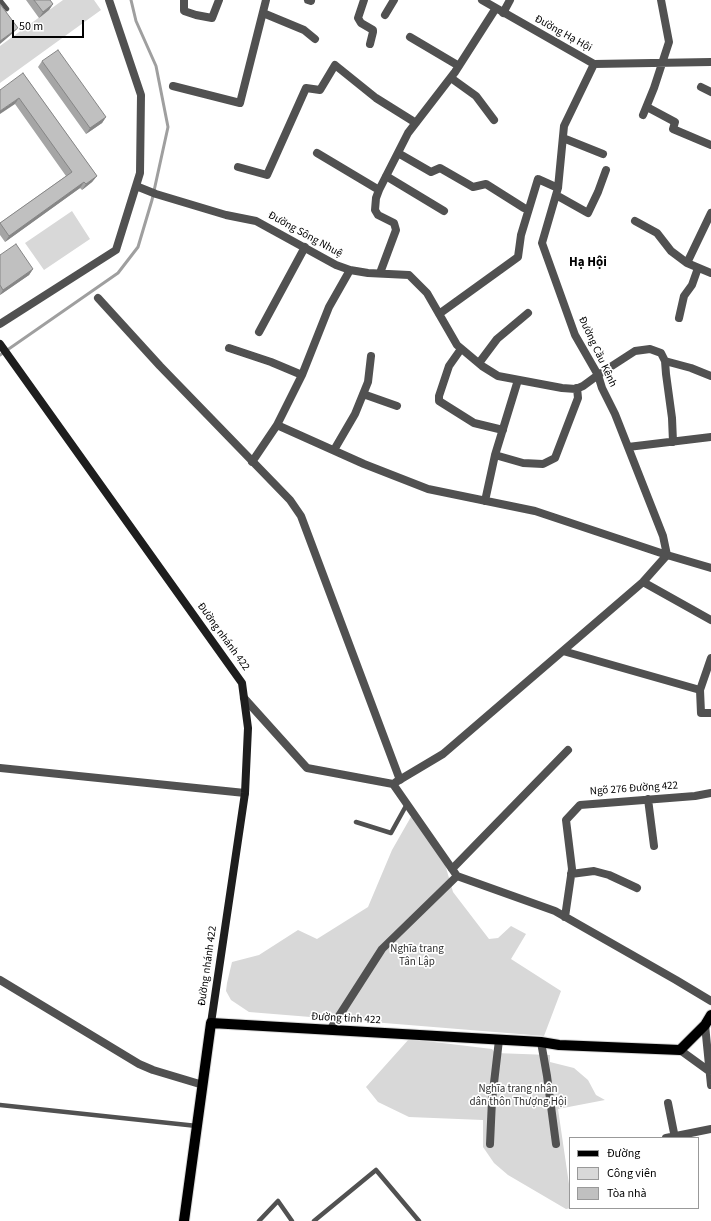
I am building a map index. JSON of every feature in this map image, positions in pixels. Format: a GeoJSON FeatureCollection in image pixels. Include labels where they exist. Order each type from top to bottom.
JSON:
{"type":"FeatureCollection","features":[{"type":"Feature","properties":{"kind":"main road"},"geometry":{"type":"LineString","coordinates":[[680,1050],[705,1025],[711,1015]]}},
{"type":"Feature","properties":{"kind":"main road","name":"Đường tỉnh 422"},"geometry":{"type":"LineString","coordinates":[[211,1023],[541,1042],[559,1045],[680,1050]]}},
{"type":"Feature","properties":{"kind":"main road"},"geometry":{"type":"LineString","coordinates":[[184,1221],[211,1023]]}},
{"type":"Feature","properties":{"kind":"street"},"geometry":{"type":"LineString","coordinates":[[0,324],[116,250],[140,173],[142,95],[109,0]]}},
{"type":"Feature","properties":{"kind":"street"},"geometry":{"type":"LineString","coordinates":[[184,0],[184,11],[212,18],[219,0]]}},
{"type":"Feature","properties":{"kind":"street"},"geometry":{"type":"LineString","coordinates":[[173,86],[240,103],[266,0]]}},
{"type":"Feature","properties":{"kind":"street"},"geometry":{"type":"LineString","coordinates":[[364,0],[358,18],[361,23],[373,32],[370,44]]}},
{"type":"Feature","properties":{"kind":"street"},"geometry":{"type":"LineString","coordinates":[[385,16],[394,0]]}},
{"type":"Feature","properties":{"kind":"street","name":"Đường Hạ Hội"},"geometry":{"type":"LineString","coordinates":[[482,0],[594,64],[711,62]]}},
{"type":"Feature","properties":{"kind":"street"},"geometry":{"type":"LineString","coordinates":[[380,273],[396,230],[394,223],[378,215],[375,210],[376,198],[379,190],[408,133],[451,78],[500,10],[510,0]]}},
{"type":"Feature","properties":{"kind":"street"},"geometry":{"type":"LineString","coordinates":[[643,115],[654,88],[669,42],[661,0]]}},
{"type":"Feature","properties":{"kind":"street"},"geometry":{"type":"LineString","coordinates":[[263,13],[304,30],[315,39]]}},
{"type":"Feature","properties":{"kind":"street"},"geometry":{"type":"LineString","coordinates":[[410,37],[459,66]]}},
{"type":"Feature","properties":{"kind":"street","name":"Đường Cầu Kênh"},"geometry":{"type":"LineString","coordinates":[[594,64],[564,126],[557,191],[542,242],[575,335],[598,375],[602,388],[615,414],[664,536],[667,555]]}},
{"type":"Feature","properties":{"kind":"street"},"geometry":{"type":"LineString","coordinates":[[238,167],[267,175],[306,88],[320,90],[335,65],[376,98],[416,123]]}},
{"type":"Feature","properties":{"kind":"street"},"geometry":{"type":"LineString","coordinates":[[451,78],[476,96],[494,120]]}},
{"type":"Feature","properties":{"kind":"street"},"geometry":{"type":"LineString","coordinates":[[701,87],[711,92]]}},
{"type":"Feature","properties":{"kind":"street"},"geometry":{"type":"LineString","coordinates":[[647,107],[675,122],[674,129],[711,145]]}},
{"type":"Feature","properties":{"kind":"street"},"geometry":{"type":"LineString","coordinates":[[563,138],[604,154]]}},
{"type":"Feature","properties":{"kind":"street"},"geometry":{"type":"LineString","coordinates":[[317,153],[379,190]]}},
{"type":"Feature","properties":{"kind":"street"},"geometry":{"type":"LineString","coordinates":[[398,153],[431,172],[440,168],[473,187],[486,184],[524,208]]}},
{"type":"Feature","properties":{"kind":"street"},"geometry":{"type":"LineString","coordinates":[[439,314],[518,257],[521,235],[538,179],[588,212],[598,192],[606,170]]}},
{"type":"Feature","properties":{"kind":"street"},"geometry":{"type":"LineString","coordinates":[[386,176],[444,211]]}},
{"type":"Feature","properties":{"kind":"street","name":"Đường Sông Nhuệ"},"geometry":{"type":"LineString","coordinates":[[136,186],[156,194],[226,215],[256,221],[336,265],[350,270],[409,274],[427,293],[457,345],[498,376],[562,388],[576,388]]}},
{"type":"Feature","properties":{"kind":"street"},"geometry":{"type":"LineString","coordinates":[[687,263],[711,213]]}},
{"type":"Feature","properties":{"kind":"street"},"geometry":{"type":"LineString","coordinates":[[635,221],[657,233],[671,251],[687,263],[711,273]]}},
{"type":"Feature","properties":{"kind":"street"},"geometry":{"type":"LineString","coordinates":[[259,332],[305,247]]}},
{"type":"Feature","properties":{"kind":"street"},"geometry":{"type":"LineString","coordinates":[[679,318],[684,296],[692,285],[698,268]]}},
{"type":"Feature","properties":{"kind":"street"},"geometry":{"type":"LineString","coordinates":[[252,462],[277,425],[302,375],[329,307],[350,270]]}},
{"type":"Feature","properties":{"kind":"street"},"geometry":{"type":"LineString","coordinates":[[98,298],[160,366],[290,500],[301,516],[397,782],[407,804],[457,876],[555,911],[711,1001]]}},
{"type":"Feature","properties":{"kind":"street"},"geometry":{"type":"LineString","coordinates":[[479,363],[497,339],[528,313]]}},
{"type":"Feature","properties":{"kind":"street","name":"Đường nhánh 422"},"geometry":{"type":"LineString","coordinates":[[0,344],[242,683],[248,728],[245,793],[211,1023]]}},
{"type":"Feature","properties":{"kind":"street"},"geometry":{"type":"LineString","coordinates":[[229,348],[271,362],[302,375]]}},
{"type":"Feature","properties":{"kind":"street"},"geometry":{"type":"LineString","coordinates":[[461,349],[449,366],[439,396],[439,401],[474,423],[503,430]]}},
{"type":"Feature","properties":{"kind":"street"},"geometry":{"type":"LineString","coordinates":[[495,455],[523,463],[543,464],[555,458],[578,398],[576,388],[583,386],[635,351],[650,349],[656,350],[660,353],[665,361],[672,418],[672,442]]}},
{"type":"Feature","properties":{"kind":"street"},"geometry":{"type":"LineString","coordinates":[[334,450],[355,414],[368,382],[371,356]]}},
{"type":"Feature","properties":{"kind":"street"},"geometry":{"type":"LineString","coordinates":[[665,361],[691,368],[711,376]]}},
{"type":"Feature","properties":{"kind":"street"},"geometry":{"type":"LineString","coordinates":[[485,500],[495,455],[518,380]]}},
{"type":"Feature","properties":{"kind":"street"},"geometry":{"type":"LineString","coordinates":[[363,394],[397,406]]}},
{"type":"Feature","properties":{"kind":"street"},"geometry":{"type":"LineString","coordinates":[[277,425],[428,489],[535,511],[711,568]]}},
{"type":"Feature","properties":{"kind":"street"},"geometry":{"type":"LineString","coordinates":[[628,448],[711,436]]}},
{"type":"Feature","properties":{"kind":"street"},"geometry":{"type":"LineString","coordinates":[[244,698],[307,768],[397,782],[443,754],[643,582],[667,555]]}},
{"type":"Feature","properties":{"kind":"street"},"geometry":{"type":"LineString","coordinates":[[643,582],[711,620]]}},
{"type":"Feature","properties":{"kind":"street"},"geometry":{"type":"LineString","coordinates":[[563,651],[700,690]]}},
{"type":"Feature","properties":{"kind":"street"},"geometry":{"type":"LineString","coordinates":[[711,658],[700,690],[701,713],[711,713]]}},
{"type":"Feature","properties":{"kind":"street"},"geometry":{"type":"LineString","coordinates":[[452,869],[568,750]]}},
{"type":"Feature","properties":{"kind":"street"},"geometry":{"type":"LineString","coordinates":[[0,768],[245,793]]}},
{"type":"Feature","properties":{"kind":"street","name":"Ngõ 276 Đường 422"},"geometry":{"type":"LineString","coordinates":[[564,917],[572,869],[566,820],[580,805],[695,796],[711,793]]}},
{"type":"Feature","properties":{"kind":"street"},"geometry":{"type":"LineString","coordinates":[[648,799],[654,846]]}},
{"type":"Feature","properties":{"kind":"street"},"geometry":{"type":"LineString","coordinates":[[571,874],[594,871],[637,888]]}},
{"type":"Feature","properties":{"kind":"street"},"geometry":{"type":"LineString","coordinates":[[330,1030],[382,949],[457,876]]}},
{"type":"Feature","properties":{"kind":"street"},"geometry":{"type":"LineString","coordinates":[[0,980],[139,1064],[153,1070],[203,1085]]}},
{"type":"Feature","properties":{"kind":"street"},"geometry":{"type":"LineString","coordinates":[[705,1025],[711,1085]]}},
{"type":"Feature","properties":{"kind":"street"},"geometry":{"type":"LineString","coordinates":[[490,1144],[492,1100],[499,1040]]}},
{"type":"Feature","properties":{"kind":"street"},"geometry":{"type":"LineString","coordinates":[[541,1042],[556,1144]]}},
{"type":"Feature","properties":{"kind":"street"},"geometry":{"type":"LineString","coordinates":[[680,1050],[709,1071]]}},
{"type":"Feature","properties":{"kind":"street"},"geometry":{"type":"LineString","coordinates":[[668,1103],[675,1137],[711,1130]]}},
{"type":"Feature","properties":{"kind":"lane"},"geometry":{"type":"LineString","coordinates":[[0,0],[7,9]]}},
{"type":"Feature","properties":{"kind":"lane"},"geometry":{"type":"LineString","coordinates":[[356,822],[391,833],[407,804]]}},
{"type":"Feature","properties":{"kind":"lane"},"geometry":{"type":"LineString","coordinates":[[0,1105],[197,1126]]}},
{"type":"Feature","properties":{"kind":"lane"},"geometry":{"type":"LineString","coordinates":[[314,1221],[376,1170],[419,1221]]}},
{"type":"Feature","properties":{"kind":"lane"},"geometry":{"type":"LineString","coordinates":[[259,1221],[278,1201],[292,1221]]}},
{"type":"Feature","properties":{"kind":"green space"},"geometry":{"type":"Polygon","coordinates":[[[63,0],[94,0],[101,10],[0,83],[0,46],[63,0]]]}},
{"type":"Feature","properties":{"kind":"green space"},"geometry":{"type":"Polygon","coordinates":[[[72,211],[90,239],[44,270],[25,243],[72,211]]]}},
{"type":"Feature","properties":{"kind":"green space","name":"Nghĩa trang Tân Lập"},"geometry":{"type":"Polygon","coordinates":[[[412,815],[445,864],[453,892],[489,939],[498,938],[511,926],[526,934],[511,959],[561,991],[544,1036],[249,1012],[231,1000],[226,991],[232,962],[259,955],[298,930],[317,939],[368,907],[392,850],[412,815]]]}},
{"type":"Feature","properties":{"kind":"green space","name":"Nghĩa trang nhân dân thôn Thượng Hội"},"geometry":{"type":"Polygon","coordinates":[[[409,1039],[492,1049],[495,1053],[550,1055],[550,1062],[574,1068],[588,1080],[596,1095],[605,1100],[558,1109],[569,1184],[569,1208],[566,1209],[508,1175],[494,1163],[483,1147],[483,1120],[409,1117],[378,1102],[366,1087],[409,1039]]]}},
{"type":"Feature","properties":{"kind":"building"},"geometry":{"type":"Polygon","coordinates":[[[34,0],[50,0],[53,4],[43,12],[34,0]]]}},
{"type":"Feature","properties":{"kind":"building"},"geometry":{"type":"Polygon","coordinates":[[[0,4],[18,28],[0,41],[0,4]]]}},
{"type":"Feature","properties":{"kind":"building"},"geometry":{"type":"Polygon","coordinates":[[[58,50],[106,117],[90,128],[42,61],[58,50]]]}},
{"type":"Feature","properties":{"kind":"building"},"geometry":{"type":"Polygon","coordinates":[[[23,73],[97,176],[86,184],[84,182],[9,236],[0,223],[72,172],[19,98],[0,111],[0,90],[23,73]]]}},
{"type":"Feature","properties":{"kind":"building"},"geometry":{"type":"Polygon","coordinates":[[[16,244],[33,269],[3,290],[0,285],[0,255],[16,244]]]}},
{"type":"Feature","properties":{"kind":"waterway"},"geometry":{"type":"LineString","coordinates":[[0,355],[118,273],[138,247],[152,200],[168,127],[156,66],[136,21],[131,0]]}},
{"type":"Feature","properties":{"kind":"district","name":"Hạ Hội"},"geometry":{"type":"Point","coordinates":[588,263]}}]}
